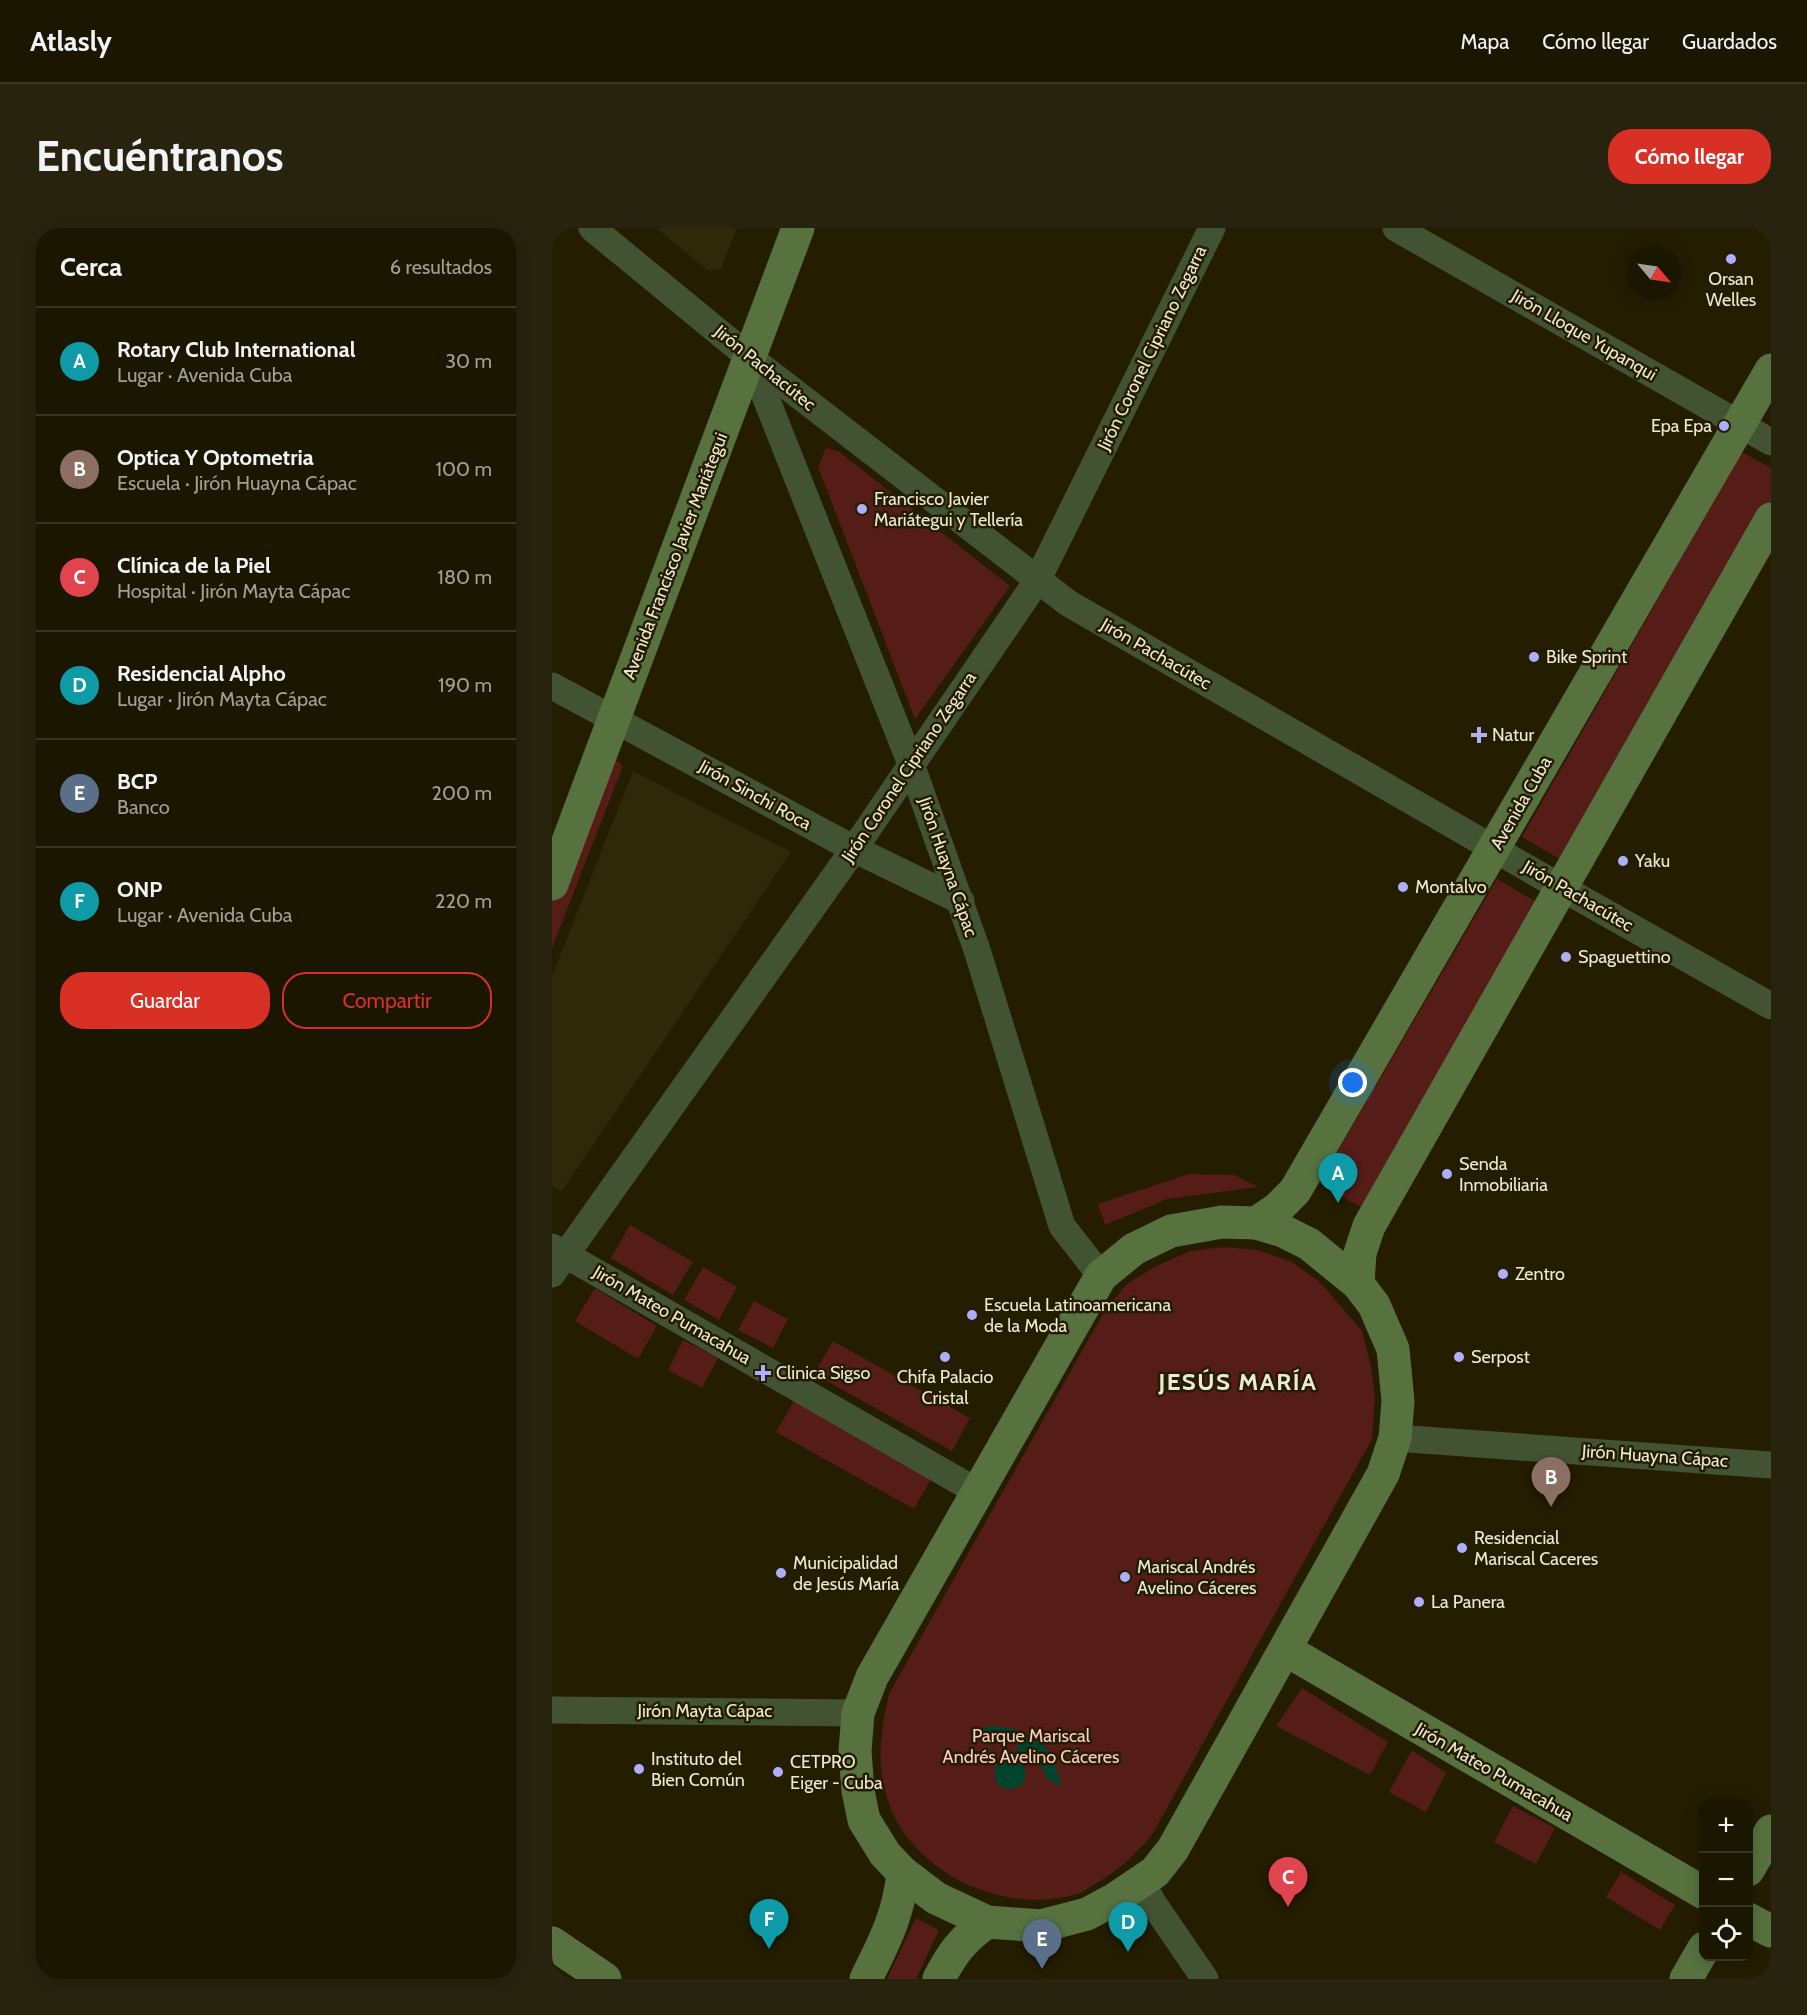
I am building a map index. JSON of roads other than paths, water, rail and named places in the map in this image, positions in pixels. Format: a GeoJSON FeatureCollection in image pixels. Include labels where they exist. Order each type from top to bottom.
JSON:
{"type":"FeatureCollection","features":[{"type":"Feature","properties":{"kind":"main road","name":"Avenida Francisco Javier Mariátegui"},"geometry":{"type":"LineString","coordinates":[[552,884],[798,228]]}},
{"type":"Feature","properties":{"kind":"main road","name":"Avenida Cuba"},"geometry":{"type":"LineString","coordinates":[[1256,1223],[1277,1209],[1295,1191],[1771,370]]}},
{"type":"Feature","properties":{"kind":"main road"},"geometry":{"type":"LineString","coordinates":[[1358,1284],[1360,1253],[1369,1226],[1771,519]]}},
{"type":"Feature","properties":{"kind":"main road"},"geometry":{"type":"LineString","coordinates":[[1222,1222],[1256,1223],[1283,1231],[1309,1244],[1358,1284],[1374,1305],[1393,1349],[1398,1401],[1395,1438],[1383,1474],[1173,1849],[1155,1872],[1115,1899],[1087,1914],[1041,1926],[987,1922],[936,1898],[903,1873],[885,1854],[864,1820],[858,1791],[855,1751],[858,1713],[872,1677],[1101,1276],[1134,1249],[1171,1231],[1222,1222]]}},
{"type":"Feature","properties":{"kind":"main road","name":"Jirón Mateo Pumacahua"},"geometry":{"type":"LineString","coordinates":[[1286,1650],[1699,1890]]}},
{"type":"Feature","properties":{"kind":"main road"},"geometry":{"type":"LineString","coordinates":[[1753,1863],[1771,1831]]}},
{"type":"Feature","properties":{"kind":"main road"},"geometry":{"type":"LineString","coordinates":[[866,1979],[892,1927],[900,1899],[903,1873]]}},
{"type":"Feature","properties":{"kind":"main road"},"geometry":{"type":"LineString","coordinates":[[1753,1920],[1771,1931]]}},
{"type":"Feature","properties":{"kind":"main road"},"geometry":{"type":"LineString","coordinates":[[939,1979],[950,1957],[968,1936],[987,1922]]}},
{"type":"Feature","properties":{"kind":"main road"},"geometry":{"type":"LineString","coordinates":[[552,1943],[605,1979]]}},
{"type":"Feature","properties":{"kind":"main road"},"geometry":{"type":"LineString","coordinates":[[1686,1979],[1699,1957]]}},
{"type":"Feature","properties":{"kind":"street","name":"Jirón Pachacútec"},"geometry":{"type":"LineString","coordinates":[[592,228],[749,357],[1068,603],[1771,1006]]}},
{"type":"Feature","properties":{"kind":"street","name":"Jirón Coronel Cipriano Zegarra"},"geometry":{"type":"LineString","coordinates":[[556,1258],[854,849],[1036,580],[1212,228]]}},
{"type":"Feature","properties":{"kind":"street","name":"Jirón Lloque Yupanqui"},"geometry":{"type":"LineString","coordinates":[[1396,228],[1771,442]]}},
{"type":"Feature","properties":{"kind":"street","name":"Jirón Huayna Cápac"},"geometry":{"type":"LineString","coordinates":[[749,357],[911,764],[961,901],[1062,1226],[1101,1276]]}},
{"type":"Feature","properties":{"kind":"street","name":"Jirón Sinchi Roca"},"geometry":{"type":"LineString","coordinates":[[552,686],[854,849],[961,901]]}},
{"type":"Feature","properties":{"kind":"street","name":"Jirón Mateo Pumacahua"},"geometry":{"type":"LineString","coordinates":[[556,1258],[978,1492]]}},
{"type":"Feature","properties":{"kind":"street","name":"Jirón Huayna Cápac"},"geometry":{"type":"LineString","coordinates":[[1395,1438],[1771,1465]]}},
{"type":"Feature","properties":{"kind":"street","name":"Jirón Mayta Cápac"},"geometry":{"type":"LineString","coordinates":[[552,1710],[858,1713]]}},
{"type":"Feature","properties":{"kind":"street"},"geometry":{"type":"LineString","coordinates":[[1142,1882],[1155,1906],[1205,1979]]}},
{"type":"Feature","properties":{"kind":"place","name":"Orsan Welles"},"geometry":{"type":"Point","coordinates":[1731,259]}},
{"type":"Feature","properties":{"kind":"place","name":"Epa Epa"},"geometry":{"type":"Point","coordinates":[1724,426]}},
{"type":"Feature","properties":{"kind":"place","name":"Francisco Javier Mariátegui y Tellería"},"geometry":{"type":"Point","coordinates":[862,509]}},
{"type":"Feature","properties":{"kind":"place","name":"Bike Sprint"},"geometry":{"type":"Point","coordinates":[1534,657]}},
{"type":"Feature","properties":{"kind":"place","name":"Natur"},"geometry":{"type":"Point","coordinates":[1479,735]}},
{"type":"Feature","properties":{"kind":"place","name":"Yaku"},"geometry":{"type":"Point","coordinates":[1623,861]}},
{"type":"Feature","properties":{"kind":"place","name":"Montalvo"},"geometry":{"type":"Point","coordinates":[1403,887]}},
{"type":"Feature","properties":{"kind":"place","name":"Spaguettino"},"geometry":{"type":"Point","coordinates":[1566,957]}},
{"type":"Feature","properties":{"kind":"place","name":"Senda Inmobiliaria"},"geometry":{"type":"Point","coordinates":[1447,1174]}},
{"type":"Feature","properties":{"kind":"place","name":"Rotary Club International"},"geometry":{"type":"Point","coordinates":[1338,1203]}},
{"type":"Feature","properties":{"kind":"place","name":"Zentro"},"geometry":{"type":"Point","coordinates":[1503,1274]}},
{"type":"Feature","properties":{"kind":"place","name":"Escuela Latinoamericana de la Moda"},"geometry":{"type":"Point","coordinates":[972,1315]}},
{"type":"Feature","properties":{"kind":"place","name":"Chifa Palacio Cristal"},"geometry":{"type":"Point","coordinates":[945,1357]}},
{"type":"Feature","properties":{"kind":"place","name":"Serpost"},"geometry":{"type":"Point","coordinates":[1459,1357]}},
{"type":"Feature","properties":{"kind":"place","name":"Clinica Sigso"},"geometry":{"type":"Point","coordinates":[763,1373]}},
{"type":"Feature","properties":{"kind":"place","name":"Optica Y Optometria"},"geometry":{"type":"Point","coordinates":[1551,1507]}},
{"type":"Feature","properties":{"kind":"place","name":"Residencial Mariscal Caceres"},"geometry":{"type":"Point","coordinates":[1462,1548]}},
{"type":"Feature","properties":{"kind":"place","name":"Municipalidad de Jesús María"},"geometry":{"type":"Point","coordinates":[781,1573]}},
{"type":"Feature","properties":{"kind":"place","name":"Mariscal Andrés Avelino Cáceres"},"geometry":{"type":"Point","coordinates":[1125,1577]}},
{"type":"Feature","properties":{"kind":"place","name":"La Panera"},"geometry":{"type":"Point","coordinates":[1419,1602]}},
{"type":"Feature","properties":{"kind":"place","name":"Instituto del Bien Común"},"geometry":{"type":"Point","coordinates":[639,1769]}},
{"type":"Feature","properties":{"kind":"place","name":"CETPRO Eiger - Cuba"},"geometry":{"type":"Point","coordinates":[778,1772]}},
{"type":"Feature","properties":{"kind":"place","name":"Clínica de la Piel"},"geometry":{"type":"Point","coordinates":[1288,1907]}},
{"type":"Feature","properties":{"kind":"place","name":"ONP"},"geometry":{"type":"Point","coordinates":[769,1949]}},
{"type":"Feature","properties":{"kind":"place","name":"Residencial Alpho"},"geometry":{"type":"Point","coordinates":[1128,1952]}},
{"type":"Feature","properties":{"kind":"place","name":"BCP"},"geometry":{"type":"Point","coordinates":[1042,1969]}},
{"type":"Feature","properties":{"kind":"district","name":"JESÚS MARÍA"},"geometry":{"type":"Point","coordinates":[1238,1381]}},
{"type":"Feature","properties":{"kind":"park label","name":"Parque Mariscal Andrés Avelino Cáceres"},"geometry":{"type":"Point","coordinates":[1031,1746]}}]}
